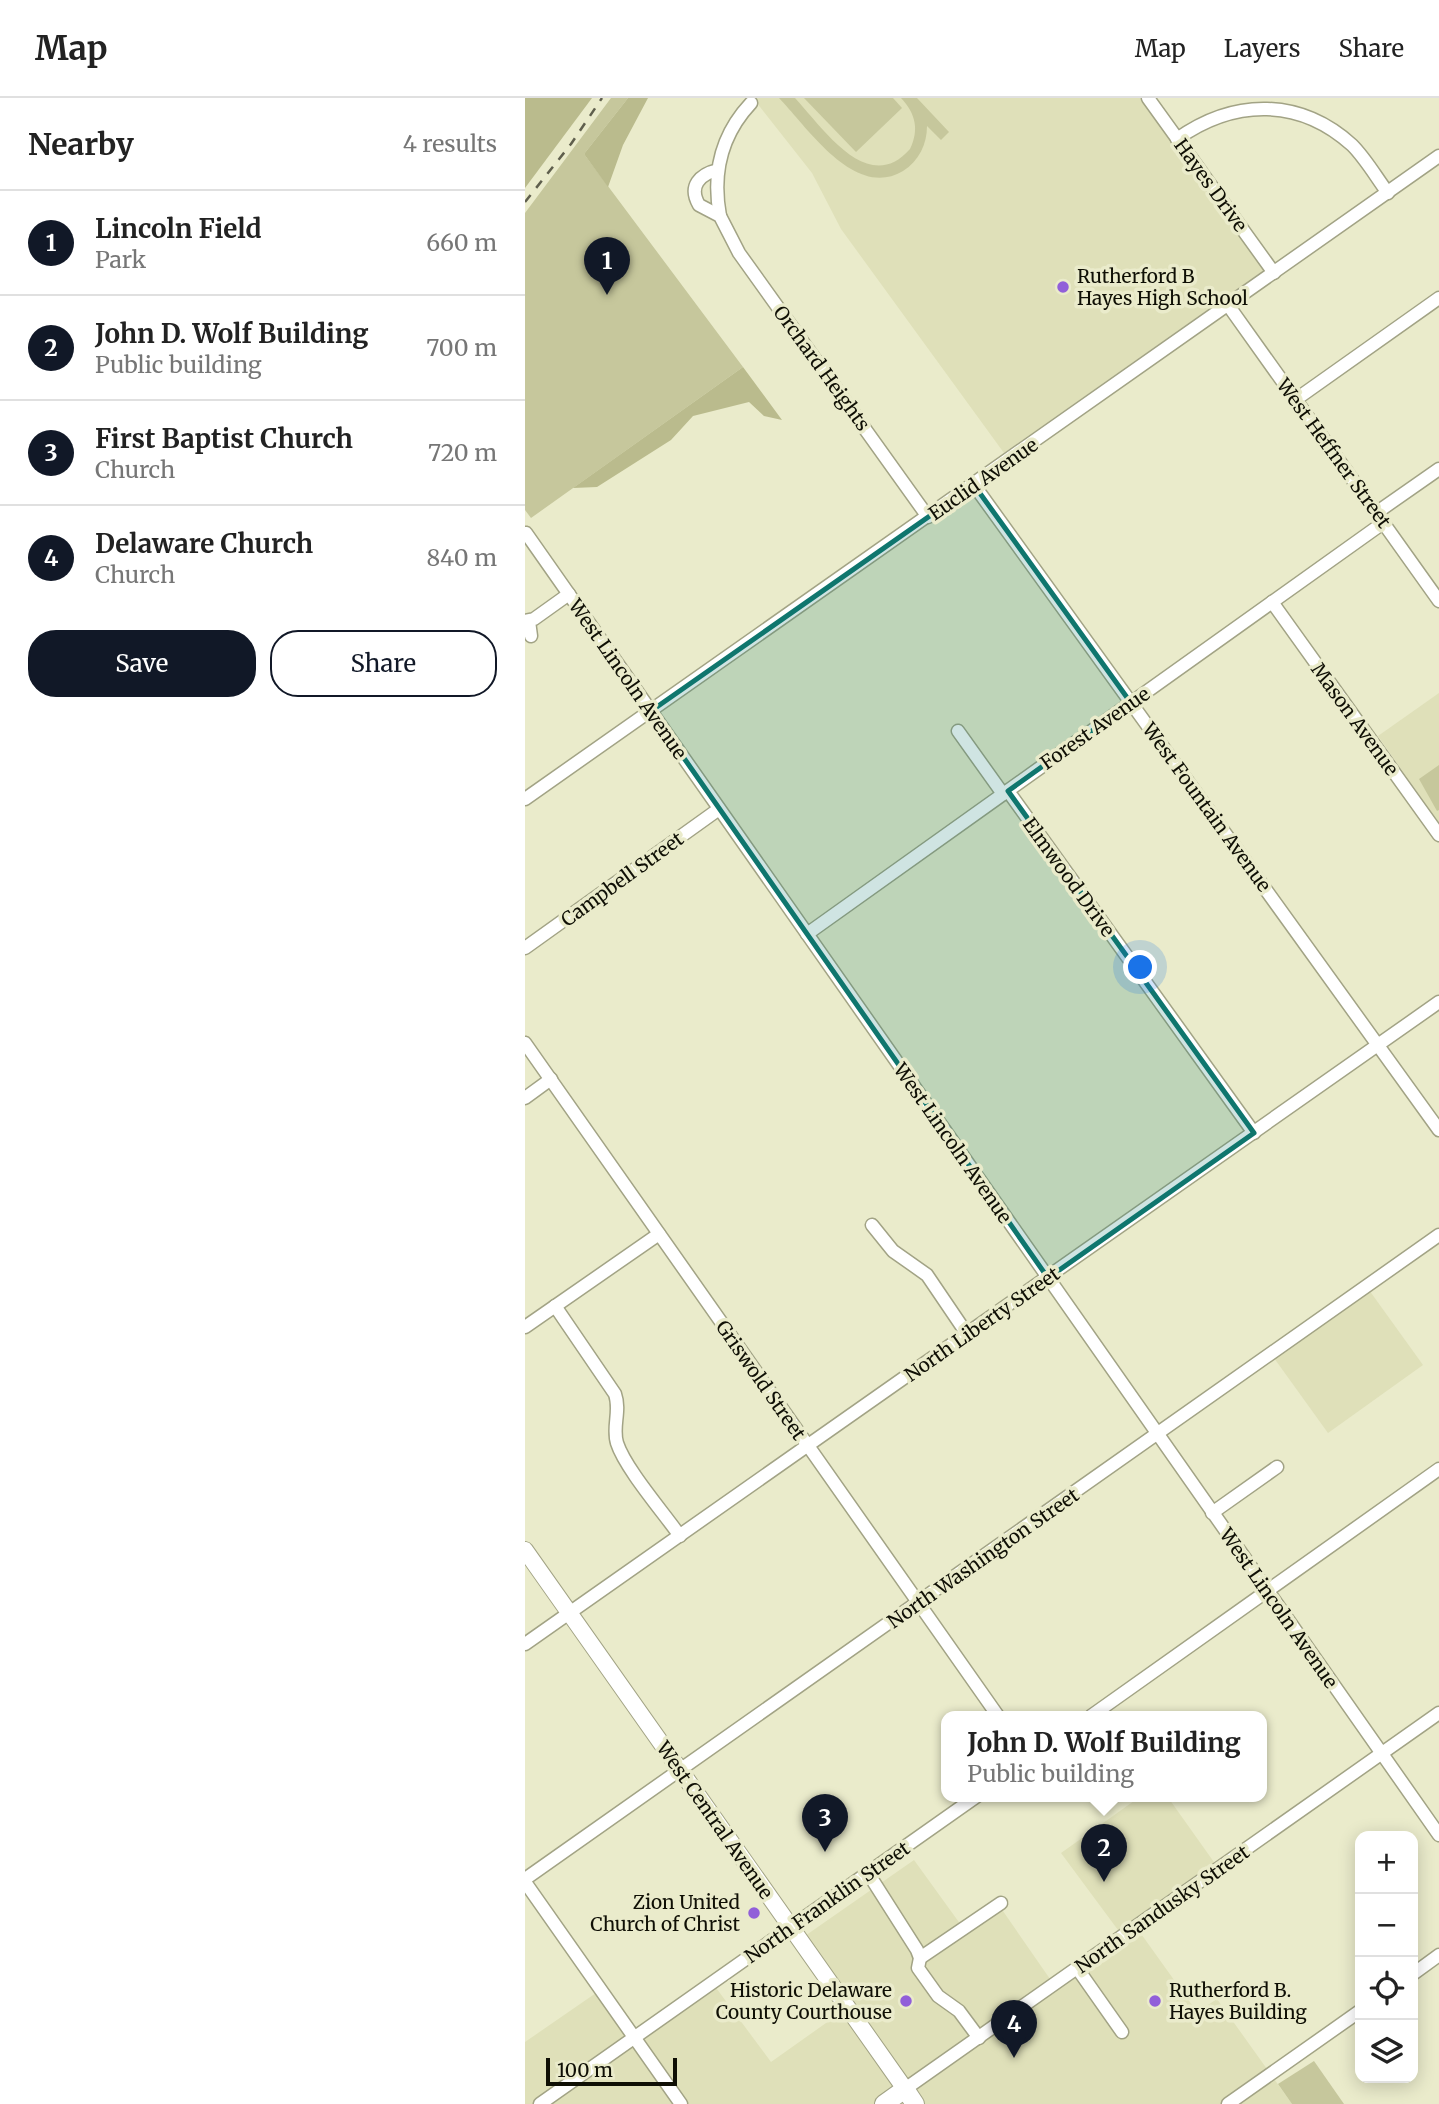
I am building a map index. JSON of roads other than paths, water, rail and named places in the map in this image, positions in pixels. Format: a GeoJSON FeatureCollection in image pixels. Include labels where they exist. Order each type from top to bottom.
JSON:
{"type":"FeatureCollection","features":[{"type":"Feature","properties":{"kind":"highway","name":"North Sandusky Street"},"geometry":{"type":"LineString","coordinates":[[884,2104],[910,2097]]}},
{"type":"Feature","properties":{"kind":"main road","name":"West Central Avenue"},"geometry":{"type":"LineString","coordinates":[[525,1550],[910,2097]]}},
{"type":"Feature","properties":{"kind":"street","name":"Hayes Drive"},"geometry":{"type":"LineString","coordinates":[[1148,98],[1274,273]]}},
{"type":"Feature","properties":{"kind":"street"},"geometry":{"type":"LineString","coordinates":[[1177,139],[1207,119],[1272,102],[1307,115],[1341,135],[1357,150],[1388,193]]}},
{"type":"Feature","properties":{"kind":"street","name":"Orchard Heights"},"geometry":{"type":"LineString","coordinates":[[751,103],[727,135],[718,170],[720,216],[739,253],[928,517]]}},
{"type":"Feature","properties":{"kind":"street","name":"Euclid Avenue"},"geometry":{"type":"LineString","coordinates":[[525,799],[1439,156]]}},
{"type":"Feature","properties":{"kind":"street","name":"Orchard Heights"},"geometry":{"type":"LineString","coordinates":[[718,170],[700,177],[694,192],[703,209],[720,216]]}},
{"type":"Feature","properties":{"kind":"street"},"geometry":{"type":"LineString","coordinates":[[1295,400],[1439,298]]}},
{"type":"Feature","properties":{"kind":"street","name":"West Heffner Street"},"geometry":{"type":"LineString","coordinates":[[1228,305],[1439,601]]}},
{"type":"Feature","properties":{"kind":"street","name":"Forest Avenue"},"geometry":{"type":"LineString","coordinates":[[807,934],[1272,603],[1439,469]]}},
{"type":"Feature","properties":{"kind":"street","name":"West Fountain Avenue"},"geometry":{"type":"LineString","coordinates":[[974,485],[1439,1130]]}},
{"type":"Feature","properties":{"kind":"street","name":"West Lincoln Avenue"},"geometry":{"type":"LineString","coordinates":[[526,533],[1439,1835]]}},
{"type":"Feature","properties":{"kind":"street"},"geometry":{"type":"LineString","coordinates":[[531,636],[527,621],[569,594]]}},
{"type":"Feature","properties":{"kind":"street","name":"Mason Avenue"},"geometry":{"type":"LineString","coordinates":[[1272,603],[1439,835]]}},
{"type":"Feature","properties":{"kind":"street","name":"Elmwood Drive"},"geometry":{"type":"LineString","coordinates":[[958,731],[1254,1133]]}},
{"type":"Feature","properties":{"kind":"street","name":"Campbell Street"},"geometry":{"type":"LineString","coordinates":[[525,948],[719,809]]}},
{"type":"Feature","properties":{"kind":"street","name":"North Liberty Street"},"geometry":{"type":"LineString","coordinates":[[525,1644],[1439,1002]]}},
{"type":"Feature","properties":{"kind":"street","name":"Griswold Street"},"geometry":{"type":"LineString","coordinates":[[525,1043],[995,1711]]}},
{"type":"Feature","properties":{"kind":"street"},"geometry":{"type":"LineString","coordinates":[[525,1098],[551,1079]]}},
{"type":"Feature","properties":{"kind":"street"},"geometry":{"type":"LineString","coordinates":[[872,1225],[893,1251],[927,1275],[967,1334]]}},
{"type":"Feature","properties":{"kind":"street"},"geometry":{"type":"LineString","coordinates":[[525,1327],[659,1234]]}},
{"type":"Feature","properties":{"kind":"street","name":"North Washington Street"},"geometry":{"type":"LineString","coordinates":[[525,1880],[1439,1235]]}},
{"type":"Feature","properties":{"kind":"street"},"geometry":{"type":"LineString","coordinates":[[555,1306],[615,1394],[619,1410],[616,1436],[621,1453],[680,1536]]}},
{"type":"Feature","properties":{"kind":"street"},"geometry":{"type":"LineString","coordinates":[[1212,1513],[1277,1467]]}},
{"type":"Feature","properties":{"kind":"street"},"geometry":{"type":"LineString","coordinates":[[1098,1711],[1439,1469]]}},
{"type":"Feature","properties":{"kind":"street","name":"North Sandusky Street"},"geometry":{"type":"LineString","coordinates":[[910,2097],[979,2038],[1439,1713]]}},
{"type":"Feature","properties":{"kind":"street","name":"North Franklin Street"},"geometry":{"type":"LineString","coordinates":[[540,2104],[969,1802]]}},
{"type":"Feature","properties":{"kind":"street"},"geometry":{"type":"LineString","coordinates":[[868,1873],[903,1925],[920,1958],[918,1968],[938,1996],[959,2011],[979,2038]]}},
{"type":"Feature","properties":{"kind":"street"},"geometry":{"type":"LineString","coordinates":[[525,1880],[681,2104]]}},
{"type":"Feature","properties":{"kind":"street"},"geometry":{"type":"LineString","coordinates":[[920,1958],[1001,1903]]}},
{"type":"Feature","properties":{"kind":"street"},"geometry":{"type":"LineString","coordinates":[[1418,1970],[1439,1955]]}},
{"type":"Feature","properties":{"kind":"street"},"geometry":{"type":"LineString","coordinates":[[1077,1968],[1122,2032]]}},
{"type":"Feature","properties":{"kind":"street"},"geometry":{"type":"LineString","coordinates":[[1228,2104],[1355,2015]]}},
{"type":"Feature","properties":{"kind":"railway"},"geometry":{"type":"LineString","coordinates":[[525,202],[571,144],[602,98]]}},
{"type":"Feature","properties":{"kind":"place","name":"Rutherford B Hayes High School"},"geometry":{"type":"Point","coordinates":[1063,287]}},
{"type":"Feature","properties":{"kind":"place","name":"Lincoln Field"},"geometry":{"type":"Point","coordinates":[607,295]}},
{"type":"Feature","properties":{"kind":"place","name":"First Baptist Church"},"geometry":{"type":"Point","coordinates":[825,1852]}},
{"type":"Feature","properties":{"kind":"place","name":"John D. Wolf Building"},"geometry":{"type":"Point","coordinates":[1104,1882]}},
{"type":"Feature","properties":{"kind":"place","name":"Zion United Church of Christ"},"geometry":{"type":"Point","coordinates":[754,1913]}},
{"type":"Feature","properties":{"kind":"place","name":"Historic Delaware County Courthouse"},"geometry":{"type":"Point","coordinates":[906,2001]}},
{"type":"Feature","properties":{"kind":"place","name":"Rutherford B. Hayes Building"},"geometry":{"type":"Point","coordinates":[1155,2001]}},
{"type":"Feature","properties":{"kind":"place","name":"Delaware Church"},"geometry":{"type":"Point","coordinates":[1014,2058]}}]}
